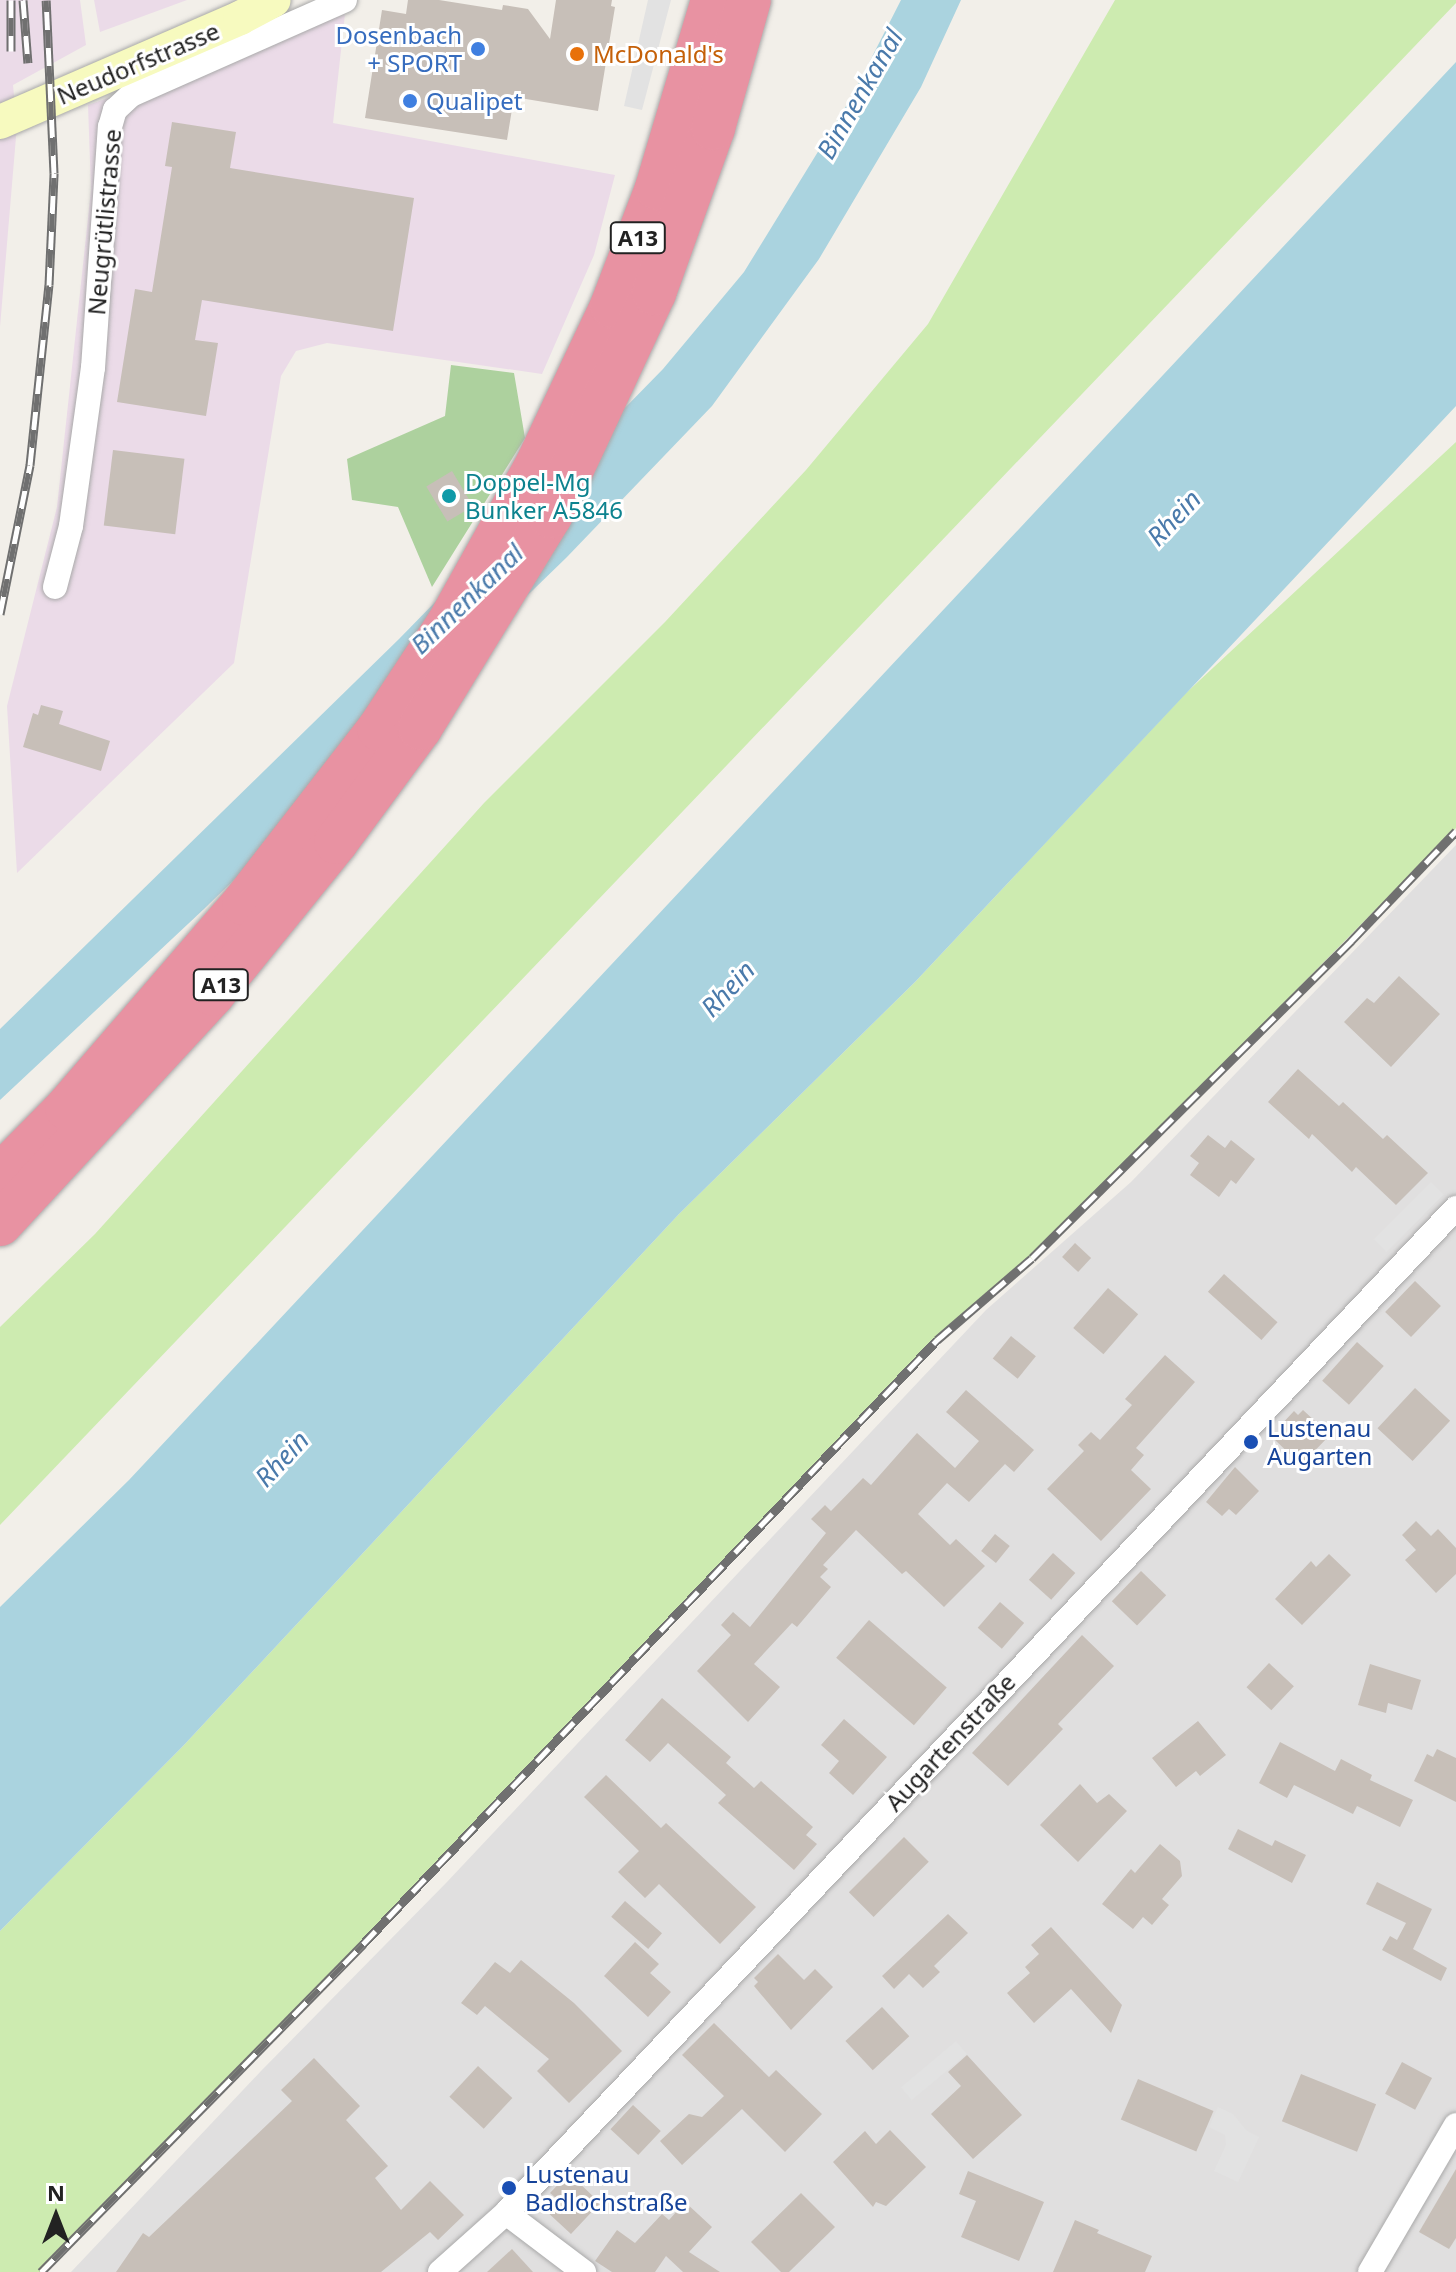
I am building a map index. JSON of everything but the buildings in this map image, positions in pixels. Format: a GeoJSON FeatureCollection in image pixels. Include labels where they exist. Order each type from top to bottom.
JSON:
{"type":"FeatureCollection","features":[{"type":"Feature","properties":{"kind":"highway","name":"A13"},"geometry":{"type":"LineString","coordinates":[[0,1176],[67,1108],[159,1003],[303,828],[379,729],[440,636],[537,465],[587,362],[636,245],[676,131],[713,0]]}},
{"type":"Feature","properties":{"kind":"highway","name":"A13"},"geometry":{"type":"LineString","coordinates":[[0,1224],[213,994],[336,842],[420,728],[550,516],[626,360],[696,180],[749,0]]}},
{"type":"Feature","properties":{"kind":"main road","name":"Neudorfstrasse"},"geometry":{"type":"LineString","coordinates":[[0,122],[240,18],[274,0]]}},
{"type":"Feature","properties":{"kind":"street","name":"Neugrütlistrasse"},"geometry":{"type":"LineString","coordinates":[[55,587],[71,526],[93,368],[110,127],[115,110],[131,95],[345,0]]}},
{"type":"Feature","properties":{"kind":"street","name":"Augartenstraße"},"geometry":{"type":"LineString","coordinates":[[440,2272],[506,2213],[1456,1208]]}},
{"type":"Feature","properties":{"kind":"street"},"geometry":{"type":"LineString","coordinates":[[1370,2272],[1456,2125]]}},
{"type":"Feature","properties":{"kind":"street"},"geometry":{"type":"LineString","coordinates":[[506,2213],[584,2272]]}},
{"type":"Feature","properties":{"kind":"shaded area"},"geometry":{"type":"Polygon","coordinates":[[[0,0],[80,0],[86,45],[13,85],[17,125],[0,327],[0,0]]]}},
{"type":"Feature","properties":{"kind":"shaded area"},"geometry":{"type":"Polygon","coordinates":[[[94,0],[187,0],[100,32],[94,0]]]}},
{"type":"Feature","properties":{"kind":"shaded area"},"geometry":{"type":"Polygon","coordinates":[[[648,0],[671,0],[642,110],[624,106],[648,0]]]}},
{"type":"Feature","properties":{"kind":"shaded area"},"geometry":{"type":"Polygon","coordinates":[[[345,14],[333,123],[615,175],[594,255],[542,374],[327,343],[296,351],[281,376],[234,663],[17,873],[7,706],[57,507],[91,190],[88,105],[345,14]]]}},
{"type":"Feature","properties":{"kind":"shaded area"},"geometry":{"type":"Polygon","coordinates":[[[1456,845],[1456,2272],[71,2272],[261,2071],[446,1883],[986,1310],[1131,1182],[1456,845]]]}},
{"type":"Feature","properties":{"kind":"shaded area"},"geometry":{"type":"Polygon","coordinates":[[[1431,1182],[1444,1195],[1386,1252],[1374,1239],[1431,1182]]]}},
{"type":"Feature","properties":{"kind":"shaded area"},"geometry":{"type":"Polygon","coordinates":[[[956,2041],[967,2054],[912,2100],[901,2087],[956,2041]]]}},
{"type":"Feature","properties":{"kind":"shaded area"},"geometry":{"type":"Polygon","coordinates":[[[1218,2107],[1233,2114],[1247,2131],[1259,2137],[1238,2182],[1214,2171],[1226,2145],[1225,2135],[1209,2127],[1218,2107]]]}},
{"type":"Feature","properties":{"kind":"green space"},"geometry":{"type":"Polygon","coordinates":[[[1115,0],[1456,0],[1456,3],[0,1525],[0,1327],[95,1234],[484,803],[665,622],[806,470],[928,324],[1115,0]]]}},
{"type":"Feature","properties":{"kind":"green space"},"geometry":{"type":"Polygon","coordinates":[[[451,365],[514,373],[525,438],[432,587],[398,507],[352,500],[347,459],[445,416],[451,365]]]}},
{"type":"Feature","properties":{"kind":"green space"},"geometry":{"type":"Polygon","coordinates":[[[1456,442],[1456,828],[1032,1258],[937,1340],[500,1800],[41,2272],[0,2272],[0,1931],[184,1745],[679,1214],[915,982],[1186,693],[1456,442]]]}},
{"type":"Feature","properties":{"kind":"water","name":"Binnenkanal"},"geometry":{"type":"Polygon","coordinates":[[[901,0],[961,0],[921,87],[819,259],[712,406],[567,557],[204,909],[0,1100],[0,1029],[399,639],[663,369],[744,272],[851,98],[901,0]]]}},
{"type":"Feature","properties":{"kind":"water","name":"Rhein"},"geometry":{"type":"Polygon","coordinates":[[[1456,62],[1456,406],[915,982],[679,1214],[184,1745],[0,1931],[0,1607],[129,1480],[1456,62]]]}},
{"type":"Feature","properties":{"kind":"railway"},"geometry":{"type":"LineString","coordinates":[[11,0],[11,51]]}},
{"type":"Feature","properties":{"kind":"railway"},"geometry":{"type":"LineString","coordinates":[[23,0],[28,63]]}},
{"type":"Feature","properties":{"kind":"railway"},"geometry":{"type":"LineString","coordinates":[[0,614],[30,465],[49,285],[54,173],[46,0]]}},
{"type":"Feature","properties":{"kind":"railway"},"geometry":{"type":"LineString","coordinates":[[41,2272],[363,1944],[937,1340],[1032,1258],[1351,941],[1456,831]]}},
{"type":"Feature","properties":{"kind":"place","name":"Dosenbach + SPORT"},"geometry":{"type":"Point","coordinates":[478,49]}},
{"type":"Feature","properties":{"kind":"place","name":"McDonald's"},"geometry":{"type":"Point","coordinates":[577,54]}},
{"type":"Feature","properties":{"kind":"place","name":"Qualipet"},"geometry":{"type":"Point","coordinates":[410,101]}},
{"type":"Feature","properties":{"kind":"place","name":"Doppel-Mg Bunker A5846"},"geometry":{"type":"Point","coordinates":[449,496]}},
{"type":"Feature","properties":{"kind":"place","name":"Lustenau Augarten"},"geometry":{"type":"Point","coordinates":[1251,1442]}},
{"type":"Feature","properties":{"kind":"place","name":"Lustenau Badlochstraße"},"geometry":{"type":"Point","coordinates":[509,2188]}}]}
